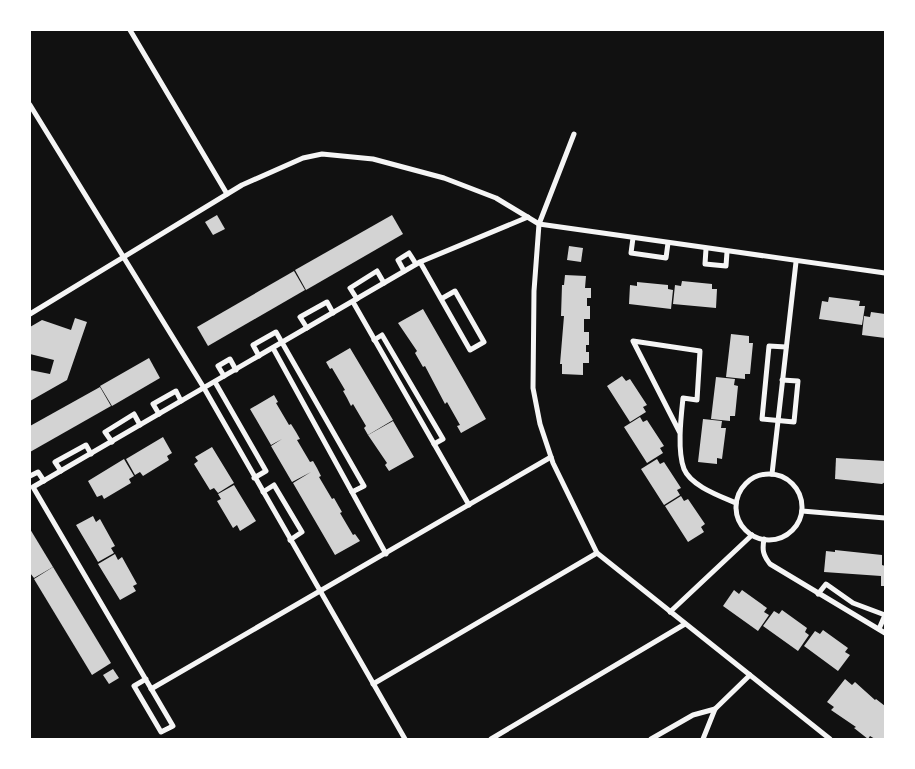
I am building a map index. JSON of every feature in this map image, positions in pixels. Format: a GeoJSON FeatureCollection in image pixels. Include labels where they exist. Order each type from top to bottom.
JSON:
{"type":"FeatureCollection","features":[{"type":"Feature","properties":{"kind":"street"},"geometry":{"type":"LineString","coordinates":[[130,30],[227,194]]}},
{"type":"Feature","properties":{"kind":"street"},"geometry":{"type":"LineString","coordinates":[[30,105],[204,388],[405,739]]}},
{"type":"Feature","properties":{"kind":"street"},"geometry":{"type":"LineString","coordinates":[[574,134],[539,224],[534,300],[534,388],[540,424],[551,457],[596,553],[830,739]]}},
{"type":"Feature","properties":{"kind":"street"},"geometry":{"type":"LineString","coordinates":[[30,314],[242,185],[303,158],[322,154],[348,155],[373,159],[444,178],[496,198],[539,224],[796,262],[885,273]]}},
{"type":"Feature","properties":{"kind":"street"},"geometry":{"type":"LineString","coordinates":[[146,679],[134,686],[161,732],[173,726],[146,679],[32,485],[44,481],[140,426],[418,263],[528,217]]}},
{"type":"Feature","properties":{"kind":"street"},"geometry":{"type":"LineString","coordinates":[[633,238],[631,253],[666,258],[668,243]]}},
{"type":"Feature","properties":{"kind":"street"},"geometry":{"type":"LineString","coordinates":[[706,249],[705,264],[726,266],[728,252]]}},
{"type":"Feature","properties":{"kind":"street"},"geometry":{"type":"LineString","coordinates":[[404,271],[398,260],[409,253],[418,263],[441,298],[470,350],[484,342],[455,291],[441,298]]}},
{"type":"Feature","properties":{"kind":"street"},"geometry":{"type":"LineString","coordinates":[[772,474],[796,262]]}},
{"type":"Feature","properties":{"kind":"street"},"geometry":{"type":"LineString","coordinates":[[384,283],[377,271],[350,288],[374,340],[469,505]]}},
{"type":"Feature","properties":{"kind":"street"},"geometry":{"type":"LineString","coordinates":[[307,328],[300,317],[327,302],[333,313]]}},
{"type":"Feature","properties":{"kind":"street"},"geometry":{"type":"LineString","coordinates":[[259,356],[252,345],[276,332],[364,486],[352,492]]}},
{"type":"Feature","properties":{"kind":"street"},"geometry":{"type":"LineString","coordinates":[[374,340],[382,335],[443,439],[434,444]]}},
{"type":"Feature","properties":{"kind":"street"},"geometry":{"type":"LineString","coordinates":[[680,433],[633,341],[700,351],[697,400],[682,398],[680,433],[684,469],[700,484],[736,502]]}},
{"type":"Feature","properties":{"kind":"street"},"geometry":{"type":"LineString","coordinates":[[782,380],[798,381],[794,422],[762,419],[769,346],[786,348]]}},
{"type":"Feature","properties":{"kind":"street"},"geometry":{"type":"LineString","coordinates":[[272,348],[386,554]]}},
{"type":"Feature","properties":{"kind":"street"},"geometry":{"type":"LineString","coordinates":[[224,376],[218,366],[230,359],[236,370]]}},
{"type":"Feature","properties":{"kind":"street"},"geometry":{"type":"LineString","coordinates":[[215,382],[266,471],[254,478]]}},
{"type":"Feature","properties":{"kind":"street"},"geometry":{"type":"LineString","coordinates":[[159,414],[153,404],[176,391],[181,401]]}},
{"type":"Feature","properties":{"kind":"street"},"geometry":{"type":"LineString","coordinates":[[112,442],[105,432],[134,414],[140,426]]}},
{"type":"Feature","properties":{"kind":"street"},"geometry":{"type":"LineString","coordinates":[[61,471],[55,462],[86,445],[91,454]]}},
{"type":"Feature","properties":{"kind":"street"},"geometry":{"type":"LineString","coordinates":[[151,689],[551,457]]}},
{"type":"Feature","properties":{"kind":"street"},"geometry":{"type":"LineString","coordinates":[[30,476],[38,472],[44,481]]}},
{"type":"Feature","properties":{"kind":"street"},"geometry":{"type":"LineString","coordinates":[[772,474],[782,476],[794,484],[801,497],[802,511],[797,524],[787,535],[774,539],[764,539],[752,535],[739,521],[736,502],[746,483],[758,476],[772,474]]}},
{"type":"Feature","properties":{"kind":"street"},"geometry":{"type":"LineString","coordinates":[[262,492],[274,485],[302,532],[290,540]]}},
{"type":"Feature","properties":{"kind":"street"},"geometry":{"type":"LineString","coordinates":[[802,511],[885,518]]}},
{"type":"Feature","properties":{"kind":"street"},"geometry":{"type":"LineString","coordinates":[[670,612],[752,535]]}},
{"type":"Feature","properties":{"kind":"street"},"geometry":{"type":"LineString","coordinates":[[764,539],[762,550],[764,557],[770,564],[818,594],[882,631],[885,615],[853,603],[826,584],[818,594]]}},
{"type":"Feature","properties":{"kind":"street"},"geometry":{"type":"LineString","coordinates":[[373,684],[596,553]]}},
{"type":"Feature","properties":{"kind":"street"},"geometry":{"type":"LineString","coordinates":[[491,739],[686,624]]}},
{"type":"Feature","properties":{"kind":"street"},"geometry":{"type":"LineString","coordinates":[[703,739],[715,709],[750,675]]}},
{"type":"Feature","properties":{"kind":"street"},"geometry":{"type":"LineString","coordinates":[[651,739],[693,715],[715,709]]}},
{"type":"Feature","properties":{"kind":"building"},"geometry":{"type":"Polygon","coordinates":[[[217,215],[225,229],[213,235],[205,222],[217,215]]]}},
{"type":"Feature","properties":{"kind":"building"},"geometry":{"type":"Polygon","coordinates":[[[392,215],[403,234],[306,290],[295,270],[392,215]]]}},
{"type":"Feature","properties":{"kind":"building"},"geometry":{"type":"Polygon","coordinates":[[[569,246],[583,248],[581,262],[567,260],[569,246]]]}},
{"type":"Feature","properties":{"kind":"building"},"geometry":{"type":"Polygon","coordinates":[[[294,271],[305,290],[208,346],[197,327],[294,271]]]}},
{"type":"Feature","properties":{"kind":"building"},"geometry":{"type":"Polygon","coordinates":[[[565,275],[586,276],[585,288],[591,288],[591,298],[587,298],[587,306],[590,306],[590,319],[584,319],[584,332],[589,332],[589,345],[586,345],[586,352],[589,352],[589,363],[583,363],[583,375],[562,374],[562,364],[560,364],[564,316],[561,316],[562,285],[564,285],[565,275]]]}},
{"type":"Feature","properties":{"kind":"building"},"geometry":{"type":"Polygon","coordinates":[[[682,281],[712,284],[712,289],[717,289],[716,308],[673,304],[675,285],[681,286],[682,281]]]}},
{"type":"Feature","properties":{"kind":"building"},"geometry":{"type":"Polygon","coordinates":[[[637,282],[668,285],[668,289],[673,290],[671,309],[629,304],[630,285],[637,286],[637,282]]]}},
{"type":"Feature","properties":{"kind":"building"},"geometry":{"type":"Polygon","coordinates":[[[829,297],[860,301],[859,306],[865,306],[862,325],[819,319],[822,301],[828,302],[829,297]]]}},
{"type":"Feature","properties":{"kind":"building"},"geometry":{"type":"Polygon","coordinates":[[[423,309],[486,419],[461,433],[457,426],[460,425],[447,402],[445,404],[425,366],[423,367],[415,353],[417,351],[398,323],[423,309]]]}},
{"type":"Feature","properties":{"kind":"building"},"geometry":{"type":"Polygon","coordinates":[[[871,312],[885,314],[885,338],[862,335],[864,316],[870,317],[871,312]]]}},
{"type":"Feature","properties":{"kind":"building"},"geometry":{"type":"Polygon","coordinates":[[[75,318],[87,322],[67,380],[30,401],[30,370],[50,374],[54,360],[30,354],[30,327],[42,320],[71,330],[75,318]]]}},
{"type":"Feature","properties":{"kind":"building"},"geometry":{"type":"Polygon","coordinates":[[[731,334],[749,336],[749,343],[753,343],[750,374],[745,374],[745,379],[726,377],[731,334]]]}},
{"type":"Feature","properties":{"kind":"building"},"geometry":{"type":"Polygon","coordinates":[[[350,348],[393,420],[368,435],[364,428],[366,426],[353,404],[351,406],[343,391],[345,390],[332,368],[330,369],[326,362],[350,348]]]}},
{"type":"Feature","properties":{"kind":"building"},"geometry":{"type":"Polygon","coordinates":[[[149,358],[160,378],[112,406],[100,386],[149,358]]]}},
{"type":"Feature","properties":{"kind":"building"},"geometry":{"type":"Polygon","coordinates":[[[622,376],[626,381],[630,379],[647,405],[643,407],[646,412],[630,422],[607,386],[622,376]]]}},
{"type":"Feature","properties":{"kind":"building"},"geometry":{"type":"Polygon","coordinates":[[[716,377],[735,379],[734,385],[738,386],[735,416],[730,416],[730,421],[711,419],[716,377]]]}},
{"type":"Feature","properties":{"kind":"building"},"geometry":{"type":"Polygon","coordinates":[[[100,387],[111,406],[30,452],[30,426],[100,387]]]}},
{"type":"Feature","properties":{"kind":"building"},"geometry":{"type":"Polygon","coordinates":[[[274,395],[278,402],[276,403],[289,425],[291,424],[300,439],[297,440],[310,462],[313,461],[321,476],[319,477],[342,512],[340,513],[353,535],[355,534],[360,541],[335,555],[293,483],[311,472],[292,482],[271,446],[282,439],[271,445],[250,409],[274,395]]]}},
{"type":"Feature","properties":{"kind":"building"},"geometry":{"type":"Polygon","coordinates":[[[640,417],[643,422],[647,420],[664,446],[660,448],[663,453],[647,463],[624,427],[640,417]]]}},
{"type":"Feature","properties":{"kind":"building"},"geometry":{"type":"Polygon","coordinates":[[[703,419],[722,421],[721,428],[726,428],[722,459],[717,458],[717,464],[698,462],[703,419]]]}},
{"type":"Feature","properties":{"kind":"building"},"geometry":{"type":"Polygon","coordinates":[[[393,421],[414,457],[389,471],[385,465],[387,463],[368,435],[393,421]]]}},
{"type":"Feature","properties":{"kind":"building"},"geometry":{"type":"Polygon","coordinates":[[[163,437],[172,453],[167,456],[169,460],[143,476],[140,472],[135,475],[126,459],[163,437]]]}},
{"type":"Feature","properties":{"kind":"building"},"geometry":{"type":"Polygon","coordinates":[[[212,447],[234,483],[218,493],[214,488],[210,490],[194,464],[198,461],[195,457],[212,447]]]}},
{"type":"Feature","properties":{"kind":"building"},"geometry":{"type":"Polygon","coordinates":[[[836,458],[885,461],[885,482],[882,484],[835,479],[836,458]]]}},
{"type":"Feature","properties":{"kind":"building"},"geometry":{"type":"Polygon","coordinates":[[[124,459],[134,476],[129,479],[131,483],[104,499],[102,495],[97,497],[88,481],[124,459]]]}},
{"type":"Feature","properties":{"kind":"building"},"geometry":{"type":"Polygon","coordinates":[[[657,459],[660,464],[664,462],[681,488],[677,490],[680,495],[664,505],[641,469],[657,459]]]}},
{"type":"Feature","properties":{"kind":"building"},"geometry":{"type":"Polygon","coordinates":[[[234,485],[256,521],[240,531],[237,525],[233,528],[217,501],[221,499],[218,494],[234,485]]]}},
{"type":"Feature","properties":{"kind":"building"},"geometry":{"type":"Polygon","coordinates":[[[681,496],[684,501],[688,499],[705,524],[701,527],[704,532],[688,542],[665,506],[681,496]]]}},
{"type":"Feature","properties":{"kind":"building"},"geometry":{"type":"Polygon","coordinates":[[[93,516],[96,522],[100,519],[115,546],[111,548],[114,553],[98,562],[76,525],[93,516]]]}},
{"type":"Feature","properties":{"kind":"building"},"geometry":{"type":"Polygon","coordinates":[[[30,529],[53,567],[34,578],[30,573],[30,529]]]}},
{"type":"Feature","properties":{"kind":"building"},"geometry":{"type":"Polygon","coordinates":[[[835,550],[882,555],[882,565],[885,566],[885,586],[881,586],[881,576],[824,572],[826,551],[835,552],[835,550]]]}},
{"type":"Feature","properties":{"kind":"building"},"geometry":{"type":"Polygon","coordinates":[[[115,554],[118,560],[122,557],[137,584],[133,586],[136,591],[120,600],[98,564],[115,554]]]}},
{"type":"Feature","properties":{"kind":"building"},"geometry":{"type":"Polygon","coordinates":[[[53,567],[111,663],[92,675],[34,579],[53,567]]]}},
{"type":"Feature","properties":{"kind":"building"},"geometry":{"type":"Polygon","coordinates":[[[734,590],[739,594],[742,590],[767,608],[764,612],[769,615],[758,631],[723,606],[734,590]]]}},
{"type":"Feature","properties":{"kind":"building"},"geometry":{"type":"Polygon","coordinates":[[[782,610],[807,628],[805,632],[809,635],[798,651],[763,626],[774,611],[779,614],[782,610]]]}},
{"type":"Feature","properties":{"kind":"building"},"geometry":{"type":"Polygon","coordinates":[[[823,630],[848,648],[845,652],[850,655],[838,671],[804,646],[815,631],[820,634],[823,630]]]}},
{"type":"Feature","properties":{"kind":"building"},"geometry":{"type":"Polygon","coordinates":[[[113,669],[119,678],[109,684],[103,675],[113,669]]]}},
{"type":"Feature","properties":{"kind":"building"},"geometry":{"type":"Polygon","coordinates":[[[845,679],[852,685],[855,682],[875,700],[885,706],[885,739],[875,739],[870,736],[868,739],[854,728],[856,727],[831,710],[834,707],[827,702],[845,679]]]}}]}
